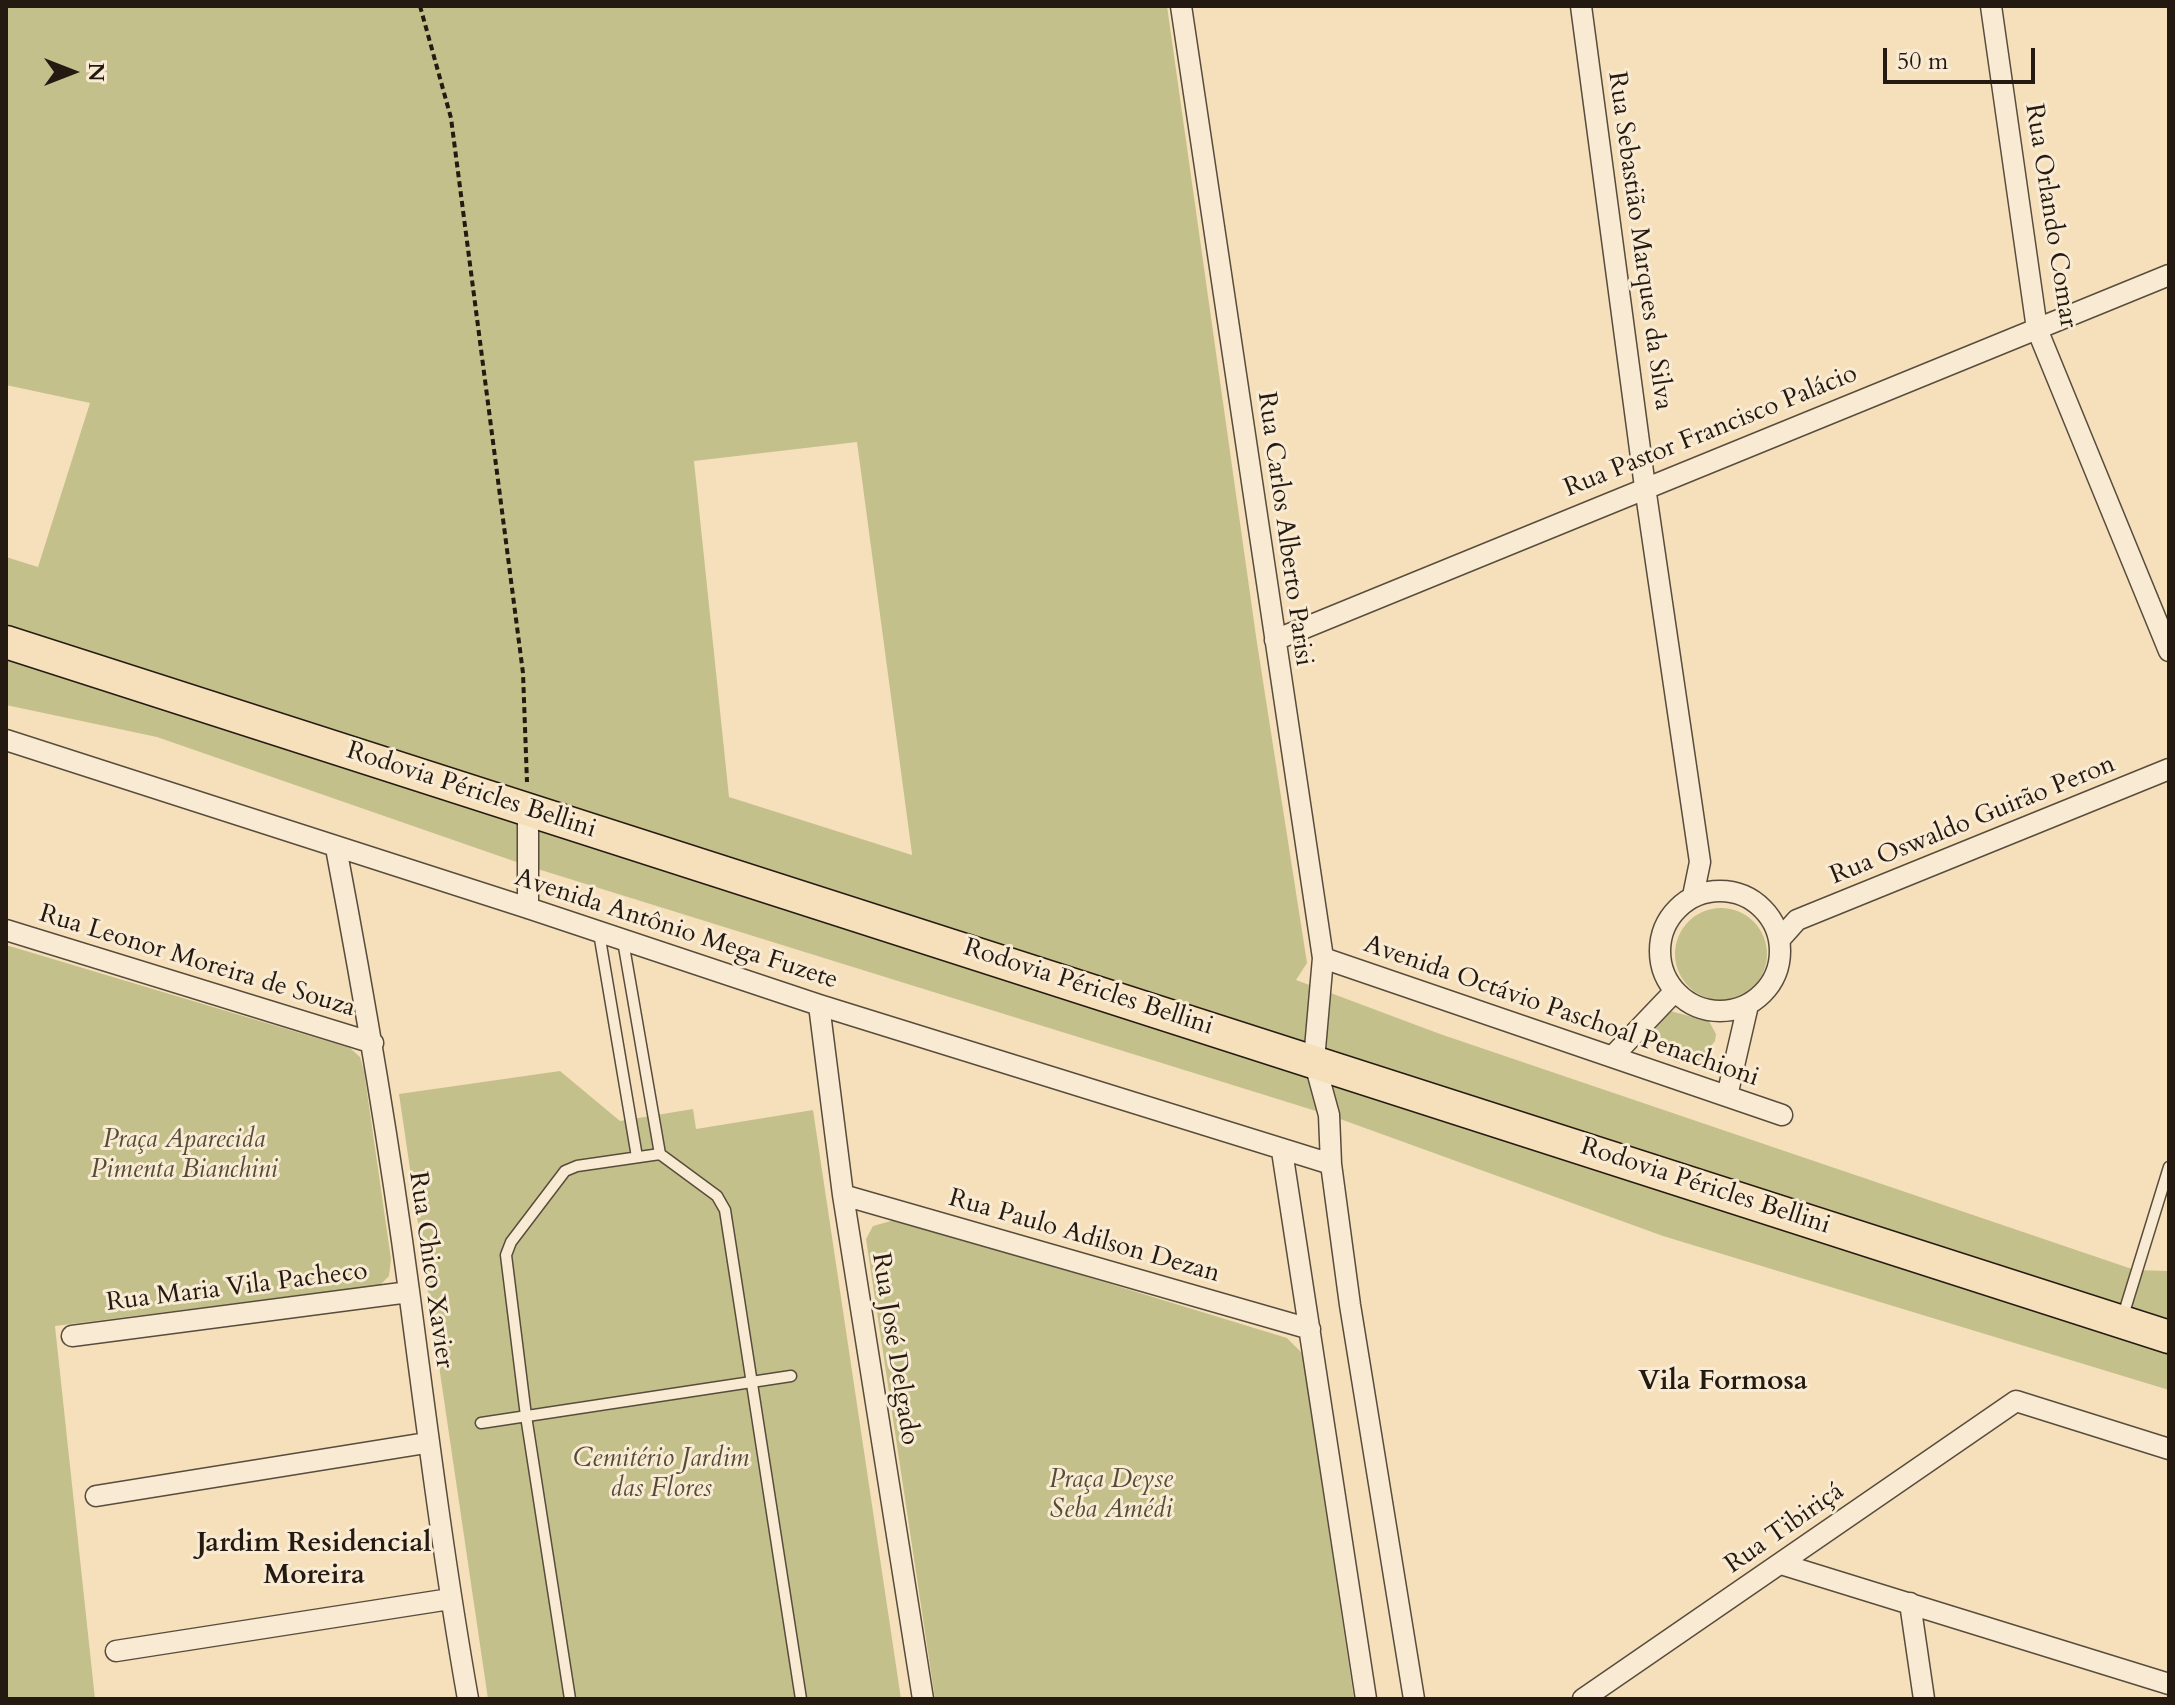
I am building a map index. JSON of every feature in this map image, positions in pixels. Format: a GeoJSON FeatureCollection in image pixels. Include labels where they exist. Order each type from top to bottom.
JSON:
{"type":"FeatureCollection","features":[{"type":"Feature","properties":{"kind":"main road","name":"Rodovia Péricles Bellini"},"geometry":{"type":"LineString","coordinates":[[6,642],[2169,1337]]}},
{"type":"Feature","properties":{"kind":"street","name":"Rua Carlos Alberto Parisi"},"geometry":{"type":"LineString","coordinates":[[1181,6],[1323,958],[1314,1060]]}},
{"type":"Feature","properties":{"kind":"street","name":"Rua Sebastião Marques da Silva"},"geometry":{"type":"LineString","coordinates":[[1581,6],[1645,487],[1700,862],[1693,896]]}},
{"type":"Feature","properties":{"kind":"street","name":"Rua Orlando Comar"},"geometry":{"type":"LineString","coordinates":[[1991,6],[2037,329],[2169,651]]}},
{"type":"Feature","properties":{"kind":"street","name":"Rua Pastor Francisco Palácio"},"geometry":{"type":"LineString","coordinates":[[1275,640],[2169,275]]}},
{"type":"Feature","properties":{"kind":"street","name":"Avenida Antônio Mega Fuzete"},"geometry":{"type":"LineString","coordinates":[[6,740],[819,1005],[1331,1164]]}},
{"type":"Feature","properties":{"kind":"street","name":"Rua Oswaldo Guirão Peron"},"geometry":{"type":"LineString","coordinates":[[1780,939],[1797,920],[2169,769]]}},
{"type":"Feature","properties":{"kind":"street"},"geometry":{"type":"LineString","coordinates":[[528,810],[528,908]]}},
{"type":"Feature","properties":{"kind":"street","name":"Rua Chico Xavier"},"geometry":{"type":"LineString","coordinates":[[336,848],[373,1043],[409,1292],[426,1443],[468,1699]]}},
{"type":"Feature","properties":{"kind":"street","name":"Rua Sebastião Marques da Silva"},"geometry":{"type":"LineString","coordinates":[[1700,862],[1721,890]]}},
{"type":"Feature","properties":{"kind":"street"},"geometry":{"type":"LineString","coordinates":[[1721,890],[1749,897],[1770,916],[1780,939],[1779,965],[1768,989],[1748,1005],[1729,1011],[1709,1011],[1690,1004],[1675,991],[1664,972],[1662,939],[1675,910],[1693,896],[1721,890]]}},
{"type":"Feature","properties":{"kind":"street"},"geometry":{"type":"LineString","coordinates":[[1770,916],[1797,920]]}},
{"type":"Feature","properties":{"kind":"street","name":"Rua Leonor Moreira de Souza"},"geometry":{"type":"LineString","coordinates":[[6,930],[373,1043]]}},
{"type":"Feature","properties":{"kind":"street","name":"Avenida Octávio Paschoal Penachioni"},"geometry":{"type":"LineString","coordinates":[[1323,958],[1782,1115]]}},
{"type":"Feature","properties":{"kind":"street"},"geometry":{"type":"LineString","coordinates":[[1613,1056],[1675,991]]}},
{"type":"Feature","properties":{"kind":"street","name":"Rua José Delgado"},"geometry":{"type":"LineString","coordinates":[[819,1005],[843,1195],[923,1699]]}},
{"type":"Feature","properties":{"kind":"street"},"geometry":{"type":"LineString","coordinates":[[1727,1096],[1748,1005]]}},
{"type":"Feature","properties":{"kind":"street"},"geometry":{"type":"LineString","coordinates":[[1314,1060],[1329,1115],[1331,1164],[1414,1699]]}},
{"type":"Feature","properties":{"kind":"street"},"geometry":{"type":"LineString","coordinates":[[1282,1151],[1366,1699]]}},
{"type":"Feature","properties":{"kind":"street","name":"Rua Paulo Adilson Dezan"},"geometry":{"type":"LineString","coordinates":[[843,1195],[1310,1329]]}},
{"type":"Feature","properties":{"kind":"street","name":"Rua Maria Vila Pacheco"},"geometry":{"type":"LineString","coordinates":[[72,1336],[409,1292]]}},
{"type":"Feature","properties":{"kind":"street","name":"Rua Tibiriçá"},"geometry":{"type":"LineString","coordinates":[[1583,1699],[2016,1401],[2169,1449]]}},
{"type":"Feature","properties":{"kind":"street"},"geometry":{"type":"LineString","coordinates":[[96,1496],[426,1443]]}},
{"type":"Feature","properties":{"kind":"street"},"geometry":{"type":"LineString","coordinates":[[1781,1564],[2169,1684]]}},
{"type":"Feature","properties":{"kind":"street"},"geometry":{"type":"LineString","coordinates":[[116,1651],[450,1599]]}},
{"type":"Feature","properties":{"kind":"street"},"geometry":{"type":"LineString","coordinates":[[1910,1603],[1924,1699]]}},
{"type":"Feature","properties":{"kind":"lane"},"geometry":{"type":"LineString","coordinates":[[599,933],[637,1157]]}},
{"type":"Feature","properties":{"kind":"lane"},"geometry":{"type":"LineString","coordinates":[[623,941],[660,1154],[722,1202],[801,1699]]}},
{"type":"Feature","properties":{"kind":"lane"},"geometry":{"type":"LineString","coordinates":[[570,1699],[506,1267],[511,1242],[565,1171],[577,1166],[660,1154]]}},
{"type":"Feature","properties":{"kind":"lane"},"geometry":{"type":"LineString","coordinates":[[2122,1321],[2142,1245],[2169,1167]]}},
{"type":"Feature","properties":{"kind":"lane"},"geometry":{"type":"LineString","coordinates":[[481,1423],[791,1376]]}},
{"type":"Feature","properties":{"kind":"path"},"geometry":{"type":"LineString","coordinates":[[420,6],[451,118],[523,673],[528,810]]}},
{"type":"Feature","properties":{"kind":"green space"},"geometry":{"type":"Polygon","coordinates":[[[6,6],[1167,6],[1257,643],[1307,963],[1296,980],[1440,1034],[2135,1270],[2169,1271],[2169,1390],[1663,1236],[1329,1115],[528,866],[157,737],[6,705],[6,557],[38,567],[90,403],[6,385],[6,6]],[[857,442],[694,461],[729,797],[912,855],[857,442]]]}},
{"type":"Feature","properties":{"kind":"green space"},"geometry":{"type":"Polygon","coordinates":[[[1721,908],[1739,911],[1754,921],[1764,936],[1767,954],[1764,972],[1754,987],[1739,997],[1721,1000],[1703,997],[1688,987],[1678,972],[1675,954],[1678,936],[1688,921],[1703,911],[1721,908]]]}},
{"type":"Feature","properties":{"kind":"green space","name":"Praça Aparecida Pimenta Bianchini"},"geometry":{"type":"Polygon","coordinates":[[[6,945],[350,1048],[360,1057],[364,1071],[391,1259],[389,1276],[380,1285],[55,1326],[95,1699],[6,1699],[6,945]]]}},
{"type":"Feature","properties":{"kind":"green space"},"geometry":{"type":"Polygon","coordinates":[[[1666,1010],[1709,1021],[1716,1034],[1715,1041],[1700,1060],[1681,1063],[1659,1049],[1654,1041],[1652,1023],[1666,1010]]]}},
{"type":"Feature","properties":{"kind":"green space","name":"Cemitério Jardim das Flores"},"geometry":{"type":"Polygon","coordinates":[[[560,1071],[620,1121],[693,1109],[696,1129],[813,1110],[901,1699],[488,1699],[399,1094],[560,1071]]]}},
{"type":"Feature","properties":{"kind":"green space","name":"Praça Deyse Seba Amédi"},"geometry":{"type":"Polygon","coordinates":[[[898,1219],[1287,1338],[1302,1353],[1354,1699],[935,1699],[866,1239],[873,1226],[898,1219]]]}},
{"type":"Feature","properties":{"kind":"district","name":"Vila Formosa"},"geometry":{"type":"Point","coordinates":[1723,1383]}},
{"type":"Feature","properties":{"kind":"district","name":"Jardim Residencial Moreira"},"geometry":{"type":"Point","coordinates":[314,1561]}}]}
